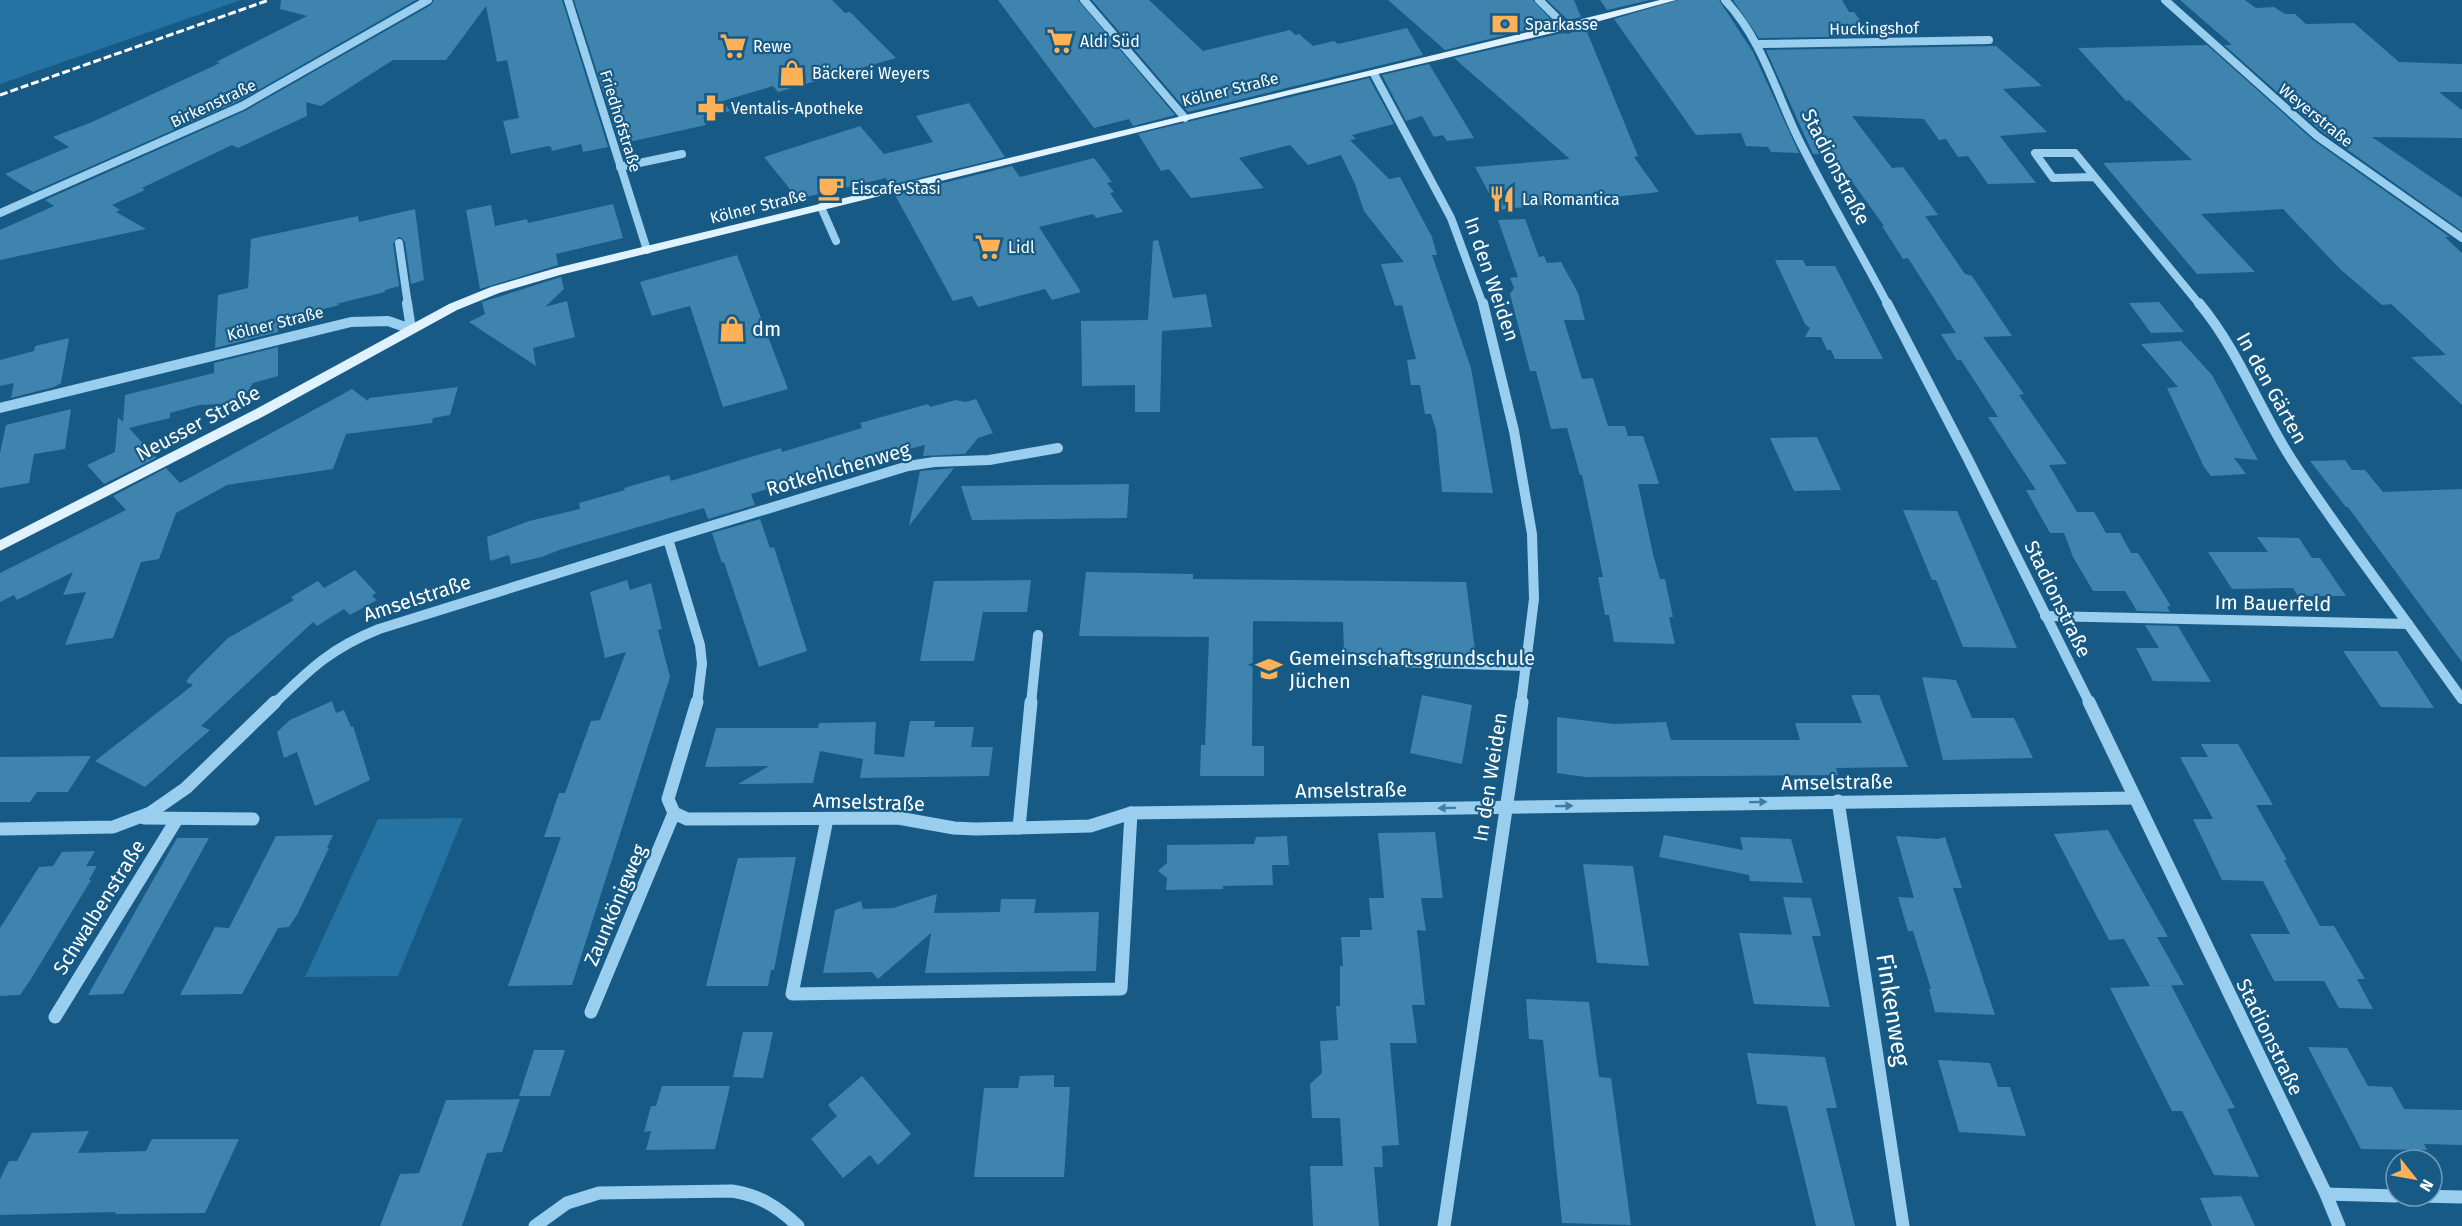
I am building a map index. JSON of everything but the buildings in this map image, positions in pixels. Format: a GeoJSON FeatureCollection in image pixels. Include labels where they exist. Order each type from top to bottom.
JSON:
{"type":"FeatureCollection","features":[{"type":"Feature","properties":{"kind":"main road","name":"Kölner Straße"},"geometry":{"type":"LineString","coordinates":[[411,329],[453,307],[495,290],[556,272],[1307,87],[1374,74],[1566,28],[1671,0]]}},
{"type":"Feature","properties":{"kind":"main road","name":"Neusser Straße"},"geometry":{"type":"LineString","coordinates":[[0,546],[261,412],[411,329]]}},
{"type":"Feature","properties":{"kind":"street","name":"Birkenstraße"},"geometry":{"type":"LineString","coordinates":[[0,213],[242,106],[428,0]]}},
{"type":"Feature","properties":{"kind":"street","name":"Friedhofstraße"},"geometry":{"type":"LineString","coordinates":[[568,0],[647,250]]}},
{"type":"Feature","properties":{"kind":"street"},"geometry":{"type":"LineString","coordinates":[[1084,0],[1185,118]]}},
{"type":"Feature","properties":{"kind":"street"},"geometry":{"type":"LineString","coordinates":[[1539,0],[1566,28]]}},
{"type":"Feature","properties":{"kind":"street","name":"Stadionstraße"},"geometry":{"type":"LineString","coordinates":[[1725,0],[1760,44],[1800,141],[1942,404],[2326,1194],[2339,1226]]}},
{"type":"Feature","properties":{"kind":"street","name":"Weyerstraße"},"geometry":{"type":"LineString","coordinates":[[2165,0],[2303,124],[2376,179],[2462,238]]}},
{"type":"Feature","properties":{"kind":"street","name":"Huckingshof"},"geometry":{"type":"LineString","coordinates":[[1760,44],[1989,40]]}},
{"type":"Feature","properties":{"kind":"street","name":"In den Weiden"},"geometry":{"type":"LineString","coordinates":[[1374,74],[1460,237],[1498,361],[1527,486],[1532,527],[1535,579],[1527,666],[1444,1226]]}},
{"type":"Feature","properties":{"kind":"street","name":"In den Gärten"},"geometry":{"type":"LineString","coordinates":[[2094,177],[2053,178],[2035,153],[2075,153],[2213,320],[2240,363],[2291,459],[2408,624]]}},
{"type":"Feature","properties":{"kind":"street"},"geometry":{"type":"LineString","coordinates":[[620,167],[682,154]]}},
{"type":"Feature","properties":{"kind":"street"},"geometry":{"type":"LineString","coordinates":[[821,207],[836,241]]}},
{"type":"Feature","properties":{"kind":"street"},"geometry":{"type":"LineString","coordinates":[[399,243],[411,329]]}},
{"type":"Feature","properties":{"kind":"street","name":"Kölner Straße"},"geometry":{"type":"LineString","coordinates":[[0,408],[351,322],[388,321],[411,329]]}},
{"type":"Feature","properties":{"kind":"street","name":"Rotkehlchenweg"},"geometry":{"type":"LineString","coordinates":[[668,539],[908,466],[934,462],[989,460],[1058,448]]}},
{"type":"Feature","properties":{"kind":"street"},"geometry":{"type":"LineString","coordinates":[[668,539],[700,645],[703,663],[701,684],[670,788],[668,799],[674,813]]}},
{"type":"Feature","properties":{"kind":"street","name":"Amselstraße"},"geometry":{"type":"LineString","coordinates":[[0,828],[113,827],[140,818],[159,808],[186,788],[315,664],[349,641],[379,629],[668,539]]}},
{"type":"Feature","properties":{"kind":"street","name":"Im Bauerfeld"},"geometry":{"type":"LineString","coordinates":[[2045,616],[2408,624]]}},
{"type":"Feature","properties":{"kind":"street"},"geometry":{"type":"LineString","coordinates":[[2408,624],[2462,699]]}},
{"type":"Feature","properties":{"kind":"street"},"geometry":{"type":"LineString","coordinates":[[1019,828],[1038,635]]}},
{"type":"Feature","properties":{"kind":"street"},"geometry":{"type":"LineString","coordinates":[[1341,660],[1527,666]]}},
{"type":"Feature","properties":{"kind":"street","name":"Amselstraße"},"geometry":{"type":"LineString","coordinates":[[674,813],[687,819],[704,820],[898,818],[954,828],[1019,828],[1090,826],[1131,813],[2134,798]]}},
{"type":"Feature","properties":{"kind":"street","name":"Finkenweg"},"geometry":{"type":"LineString","coordinates":[[1838,801],[1903,1226]]}},
{"type":"Feature","properties":{"kind":"street","name":"Zaunkönigweg"},"geometry":{"type":"LineString","coordinates":[[591,1012],[674,813]]}},
{"type":"Feature","properties":{"kind":"street"},"geometry":{"type":"LineString","coordinates":[[827,819],[792,994],[1121,989],[1131,813]]}},
{"type":"Feature","properties":{"kind":"street","name":"Schwalbenstraße"},"geometry":{"type":"LineString","coordinates":[[140,818],[253,819]]}},
{"type":"Feature","properties":{"kind":"street","name":"Schwalbenstraße"},"geometry":{"type":"LineString","coordinates":[[55,1017],[177,819]]}},
{"type":"Feature","properties":{"kind":"street"},"geometry":{"type":"LineString","coordinates":[[535,1226],[567,1203],[599,1193],[732,1191],[746,1193],[771,1203],[798,1226]]}},
{"type":"Feature","properties":{"kind":"street"},"geometry":{"type":"LineString","coordinates":[[2326,1194],[2384,1196]]}},
{"type":"Feature","properties":{"kind":"street"},"geometry":{"type":"LineString","coordinates":[[2444,1197],[2462,1197]]}},
{"type":"Feature","properties":{"kind":"shaded area"},"geometry":{"type":"Polygon","coordinates":[[[0,0],[241,0],[0,84],[0,0]]]}},
{"type":"Feature","properties":{"kind":"shaded area"},"geometry":{"type":"Polygon","coordinates":[[[463,818],[398,976],[305,977],[378,819],[463,818]]]}},
{"type":"Feature","properties":{"kind":"railway"},"geometry":{"type":"LineString","coordinates":[[0,95],[269,0]]}},
{"type":"Feature","properties":{"kind":"place","name":"Sparkasse"},"geometry":{"type":"Point","coordinates":[1505,24]}},
{"type":"Feature","properties":{"kind":"place","name":"Aldi Süd"},"geometry":{"type":"Point","coordinates":[1060,41]}},
{"type":"Feature","properties":{"kind":"place","name":"Rewe"},"geometry":{"type":"Point","coordinates":[733,46]}},
{"type":"Feature","properties":{"kind":"place","name":"Bäckerei Weyers"},"geometry":{"type":"Point","coordinates":[792,73]}},
{"type":"Feature","properties":{"kind":"place","name":"Ventalis-Apotheke"},"geometry":{"type":"Point","coordinates":[711,108]}},
{"type":"Feature","properties":{"kind":"place","name":"Eiscafe Stasi"},"geometry":{"type":"Point","coordinates":[831,188]}},
{"type":"Feature","properties":{"kind":"place","name":"La Romantica"},"geometry":{"type":"Point","coordinates":[1502,199]}},
{"type":"Feature","properties":{"kind":"place","name":"Lidl"},"geometry":{"type":"Point","coordinates":[988,247]}},
{"type":"Feature","properties":{"kind":"place","name":"dm"},"geometry":{"type":"Point","coordinates":[732,329]}},
{"type":"Feature","properties":{"kind":"place","name":"Gemeinschaftsgrundschule Jüchen"},"geometry":{"type":"Point","coordinates":[1269,669]}}]}
